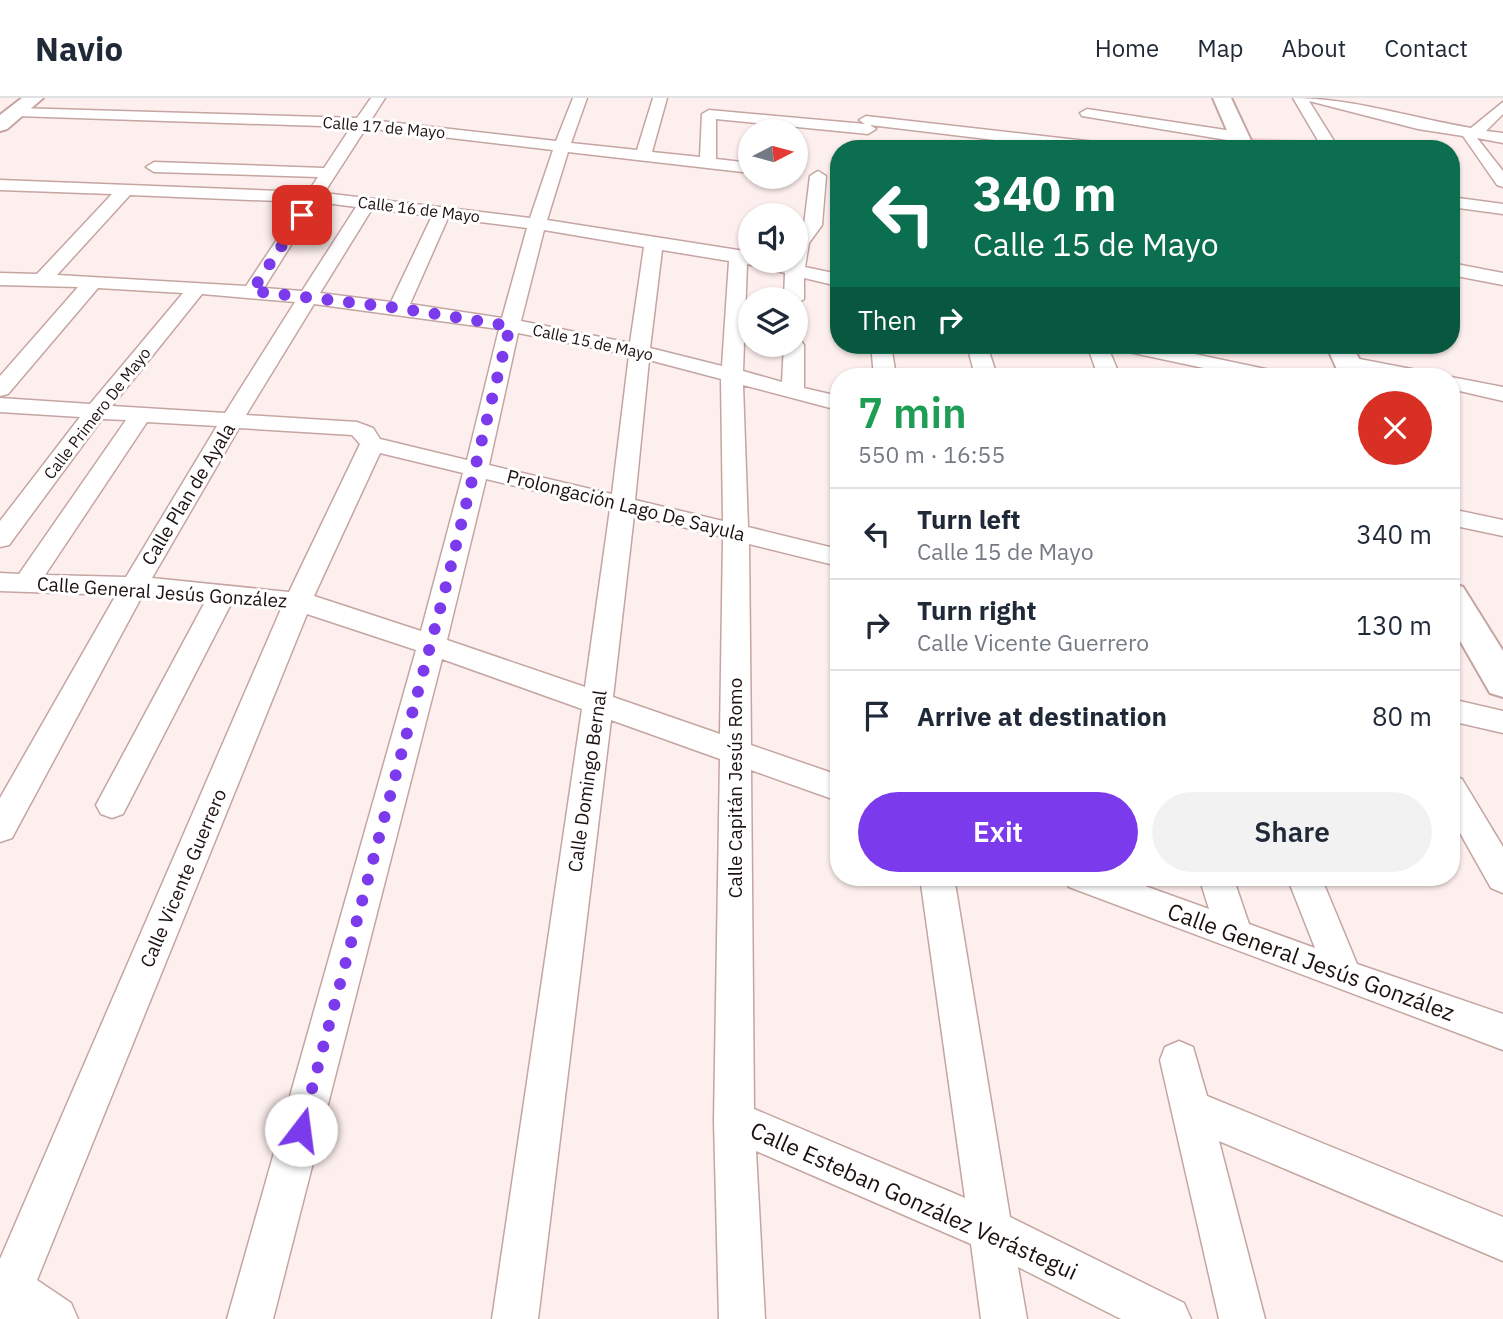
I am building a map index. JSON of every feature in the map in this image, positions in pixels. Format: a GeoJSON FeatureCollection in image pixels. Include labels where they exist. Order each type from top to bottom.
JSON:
{"type":"FeatureCollection","features":[{"type":"Feature","properties":{"kind":"main road"},"geometry":{"type":"LineString","coordinates":[[0,125],[34,98]]}},
{"type":"Feature","properties":{"kind":"main road"},"geometry":{"type":"LineString","coordinates":[[1221,98],[1241,140]]}},
{"type":"Feature","properties":{"kind":"main road"},"geometry":{"type":"LineString","coordinates":[[1460,610],[1503,683]]}},
{"type":"Feature","properties":{"kind":"street"},"geometry":{"type":"LineString","coordinates":[[74,114],[92,98]]}},
{"type":"Feature","properties":{"kind":"street"},"geometry":{"type":"LineString","coordinates":[[146,117],[167,98]]}},
{"type":"Feature","properties":{"kind":"street"},"geometry":{"type":"LineString","coordinates":[[252,291],[378,98]]}},
{"type":"Feature","properties":{"kind":"street"},"geometry":{"type":"LineString","coordinates":[[250,1319],[431,645],[477,469],[510,326],[561,144],[580,98]]}},
{"type":"Feature","properties":{"kind":"street"},"geometry":{"type":"LineString","coordinates":[[645,154],[660,98]]}},
{"type":"Feature","properties":{"kind":"street"},"geometry":{"type":"LineString","coordinates":[[1300,98],[1326,140]]}},
{"type":"Feature","properties":{"kind":"street"},"geometry":{"type":"LineString","coordinates":[[1313,98],[1418,124],[1503,138]]}},
{"type":"Feature","properties":{"kind":"street"},"geometry":{"type":"LineString","coordinates":[[1388,98],[1418,124]]}},
{"type":"Feature","properties":{"kind":"street"},"geometry":{"type":"LineString","coordinates":[[1503,106],[1472,134],[1470,140],[1503,181]]}},
{"type":"Feature","properties":{"kind":"street","name":"Calle 17 de Mayo"},"geometry":{"type":"LineString","coordinates":[[16,112],[360,123],[561,144],[738,166]]}},
{"type":"Feature","properties":{"kind":"street"},"geometry":{"type":"LineString","coordinates":[[1087,113],[1226,140]]}},
{"type":"Feature","properties":{"kind":"street"},"geometry":{"type":"LineString","coordinates":[[708,163],[708,115],[866,119],[1039,140]]}},
{"type":"Feature","properties":{"kind":"street"},"geometry":{"type":"LineString","coordinates":[[866,119],[872,140]]}},
{"type":"Feature","properties":{"kind":"street"},"geometry":{"type":"LineString","coordinates":[[154,167],[330,173]]}},
{"type":"Feature","properties":{"kind":"street"},"geometry":{"type":"LineString","coordinates":[[808,175],[830,177]]}},
{"type":"Feature","properties":{"kind":"street"},"geometry":{"type":"LineString","coordinates":[[808,229],[814,218],[818,176]]}},
{"type":"Feature","properties":{"kind":"street","name":"Calle 16 de Mayo"},"geometry":{"type":"LineString","coordinates":[[0,185],[315,197],[538,224],[738,257]]}},
{"type":"Feature","properties":{"kind":"street"},"geometry":{"type":"LineString","coordinates":[[42,279],[126,189]]}},
{"type":"Feature","properties":{"kind":"street","name":"Calle Plan de Ayala"},"geometry":{"type":"LineString","coordinates":[[0,828],[133,588],[233,418],[367,203]]}},
{"type":"Feature","properties":{"kind":"street"},"geometry":{"type":"LineString","coordinates":[[1460,203],[1503,209]]}},
{"type":"Feature","properties":{"kind":"street"},"geometry":{"type":"LineString","coordinates":[[398,308],[443,212]]}},
{"type":"Feature","properties":{"kind":"street","name":"Calle Domingo Bernal"},"geometry":{"type":"LineString","coordinates":[[515,1319],[598,703],[623,505],[638,351],[654,242]]}},
{"type":"Feature","properties":{"kind":"street"},"geometry":{"type":"LineString","coordinates":[[1460,271],[1501,281]]}},
{"type":"Feature","properties":{"kind":"street","name":"Calle Capitán Jesús Romo"},"geometry":{"type":"LineString","coordinates":[[742,1319],[734,1121],[736,531],[732,374],[746,273]]}},
{"type":"Feature","properties":{"kind":"street","name":"Calle 16 de Mayo"},"geometry":{"type":"LineString","coordinates":[[808,273],[830,278]]}},
{"type":"Feature","properties":{"kind":"street","name":"Calle 15 de Mayo"},"geometry":{"type":"LineString","coordinates":[[0,279],[252,291],[398,308],[575,337],[732,374],[830,401]]}},
{"type":"Feature","properties":{"kind":"street"},"geometry":{"type":"LineString","coordinates":[[0,389],[93,282]]}},
{"type":"Feature","properties":{"kind":"street","name":"Calle Primero De Mayo"},"geometry":{"type":"LineString","coordinates":[[0,539],[96,411],[197,288]]}},
{"type":"Feature","properties":{"kind":"street"},"geometry":{"type":"LineString","coordinates":[[575,337],[580,314]]}},
{"type":"Feature","properties":{"kind":"street"},"geometry":{"type":"LineString","coordinates":[[1202,354],[1245,368]]}},
{"type":"Feature","properties":{"kind":"street"},"geometry":{"type":"LineString","coordinates":[[793,391],[794,357]]}},
{"type":"Feature","properties":{"kind":"street"},"geometry":{"type":"LineString","coordinates":[[1347,361],[1378,368]]}},
{"type":"Feature","properties":{"kind":"street"},"geometry":{"type":"LineString","coordinates":[[1460,385],[1503,394]]}},
{"type":"Feature","properties":{"kind":"street","name":"Prolongación Lago De Sayula"},"geometry":{"type":"LineString","coordinates":[[0,405],[233,418],[357,429],[369,437],[372,444],[830,556]]}},
{"type":"Feature","properties":{"kind":"street"},"geometry":{"type":"LineString","coordinates":[[13,582],[141,414]]}},
{"type":"Feature","properties":{"kind":"street","name":"Calle Vicente Guerrero"},"geometry":{"type":"LineString","coordinates":[[4,1295],[298,601],[372,444]]}},
{"type":"Feature","properties":{"kind":"street"},"geometry":{"type":"LineString","coordinates":[[1460,519],[1503,528]]}},
{"type":"Feature","properties":{"kind":"street","name":"Calle General Jesús González"},"geometry":{"type":"LineString","coordinates":[[13,582],[298,601],[362,619],[830,785]]}},
{"type":"Feature","properties":{"kind":"street"},"geometry":{"type":"LineString","coordinates":[[112,804],[223,594]]}},
{"type":"Feature","properties":{"kind":"street"},"geometry":{"type":"LineString","coordinates":[[1460,712],[1503,722]]}},
{"type":"Feature","properties":{"kind":"street"},"geometry":{"type":"LineString","coordinates":[[1460,804],[1503,878]]}},
{"type":"Feature","properties":{"kind":"street"},"geometry":{"type":"LineString","coordinates":[[938,886],[1004,1319]]}},
{"type":"Feature","properties":{"kind":"street","name":"Calle General Jesús González"},"geometry":{"type":"LineString","coordinates":[[1105,886],[1344,976],[1503,1031]]}},
{"type":"Feature","properties":{"kind":"street"},"geometry":{"type":"LineString","coordinates":[[1219,886],[1235,935]]}},
{"type":"Feature","properties":{"kind":"street"},"geometry":{"type":"LineString","coordinates":[[1308,886],[1344,976]]}},
{"type":"Feature","properties":{"kind":"street"},"geometry":{"type":"LineString","coordinates":[[1179,1060],[1242,1319]]}},
{"type":"Feature","properties":{"kind":"street"},"geometry":{"type":"LineString","coordinates":[[1189,1108],[1503,1239]]}},
{"type":"Feature","properties":{"kind":"street","name":"Calle Esteban González Verástegui"},"geometry":{"type":"LineString","coordinates":[[734,1121],[992,1231],[1168,1319]]}},
{"type":"Feature","properties":{"kind":"street"},"geometry":{"type":"LineString","coordinates":[[4,1295],[55,1319]]}},
{"type":"Feature","properties":{"kind":"shaded area"},"geometry":{"type":"Polygon","coordinates":[[[1252,138],[1297,140],[1253,140],[1252,138]]]}},
{"type":"Feature","properties":{"kind":"route"},"geometry":{"type":"LineString","coordinates":[[301,1130],[477,469],[510,326],[398,308],[252,291],[302,215]]}}]}
